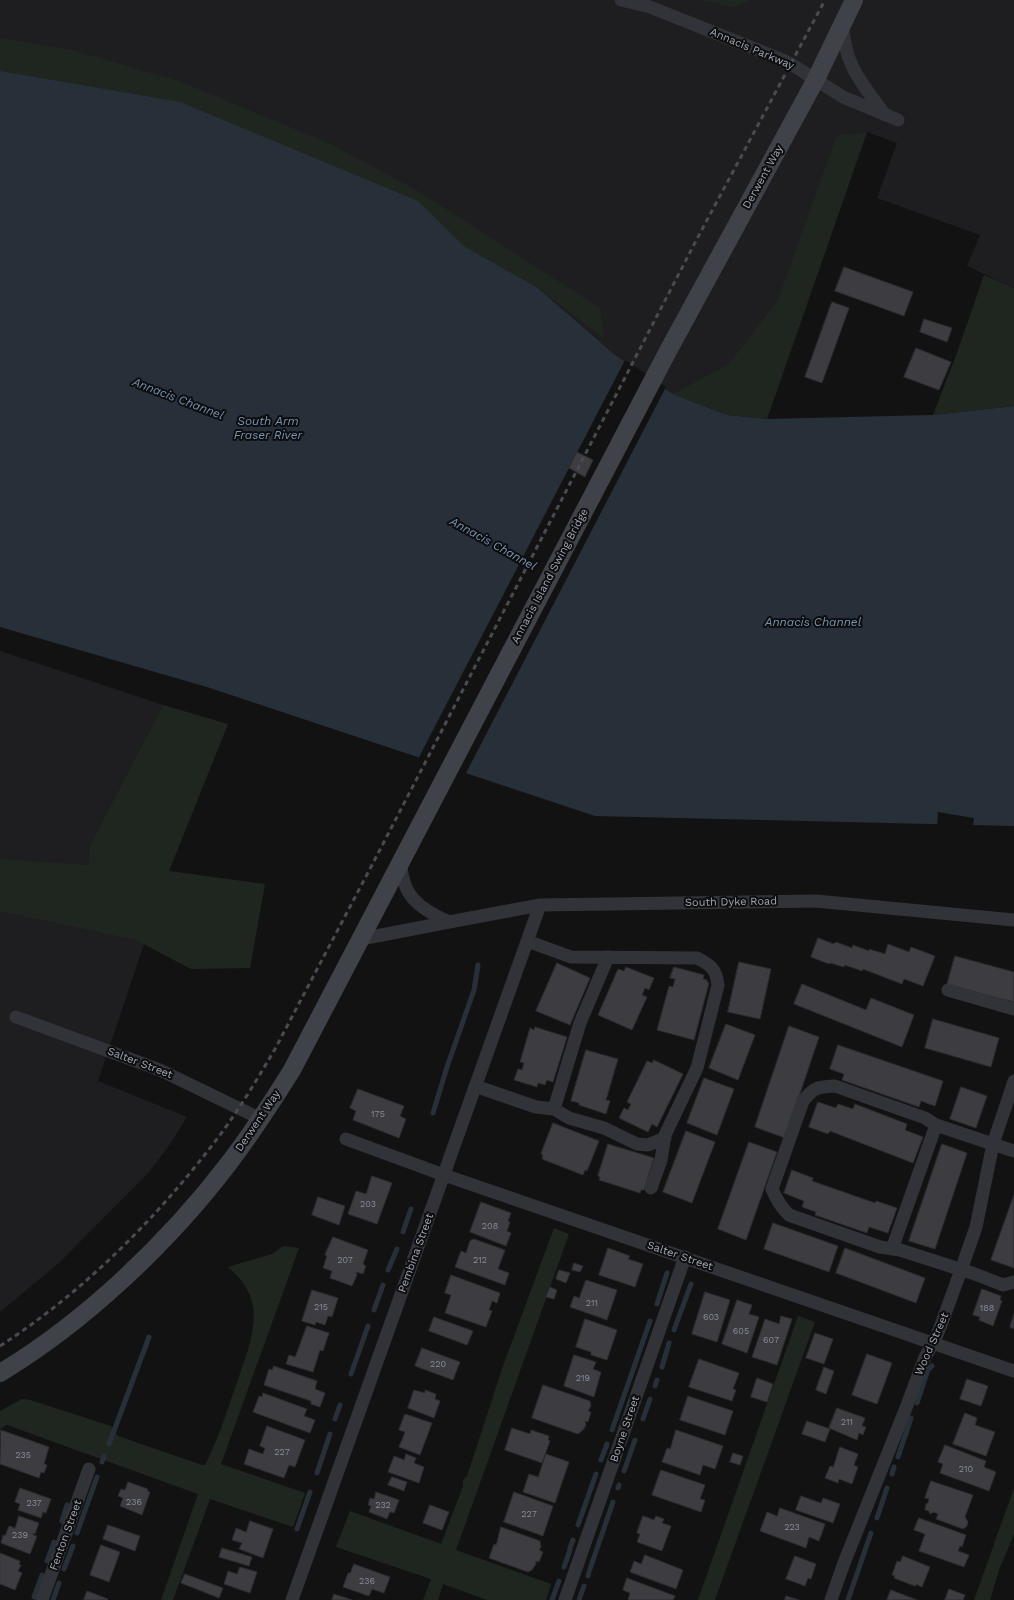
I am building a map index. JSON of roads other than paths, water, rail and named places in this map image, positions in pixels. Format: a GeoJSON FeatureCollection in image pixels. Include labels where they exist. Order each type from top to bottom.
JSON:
{"type":"FeatureCollection","features":[{"type":"Feature","properties":{"kind":"main road","name":"Derwent Way"},"geometry":{"type":"LineString","coordinates":[[668,351],[815,81],[854,0]]}},
{"type":"Feature","properties":{"kind":"main road","name":"Annacis Island Swing Bridge"},"geometry":{"type":"LineString","coordinates":[[433,801],[668,351]]}},
{"type":"Feature","properties":{"kind":"main road","name":"Derwent Way"},"geometry":{"type":"LineString","coordinates":[[0,1373],[52,1338],[91,1307],[125,1277],[182,1220],[229,1163],[261,1119],[292,1070],[433,801]]}},
{"type":"Feature","properties":{"kind":"street","name":"Annacis Parkway"},"geometry":{"type":"LineString","coordinates":[[621,0],[650,7],[764,52],[791,64],[815,81],[843,97],[898,120]]}},
{"type":"Feature","properties":{"kind":"street"},"geometry":{"type":"LineString","coordinates":[[843,23],[844,41],[848,58],[856,74],[886,115]]}},
{"type":"Feature","properties":{"kind":"street"},"geometry":{"type":"LineString","coordinates":[[401,861],[401,874],[404,885],[412,898],[420,907],[449,922]]}},
{"type":"Feature","properties":{"kind":"street","name":"South Dyke Road"},"geometry":{"type":"LineString","coordinates":[[361,939],[540,905],[816,901],[1014,920]]}},
{"type":"Feature","properties":{"kind":"street","name":"Pembina Street"},"geometry":{"type":"LineString","coordinates":[[292,1600],[540,905]]}},
{"type":"Feature","properties":{"kind":"street"},"geometry":{"type":"LineString","coordinates":[[527,941],[571,957],[697,958],[708,964],[716,973],[718,985],[697,1068],[664,1138],[661,1160],[651,1188]]}},
{"type":"Feature","properties":{"kind":"street"},"geometry":{"type":"LineString","coordinates":[[554,1109],[580,1023],[608,957]]}},
{"type":"Feature","properties":{"kind":"street"},"geometry":{"type":"LineString","coordinates":[[948,990],[1014,1009]]}},
{"type":"Feature","properties":{"kind":"street","name":"Salter Street"},"geometry":{"type":"LineString","coordinates":[[16,1017],[160,1070],[261,1119]]}},
{"type":"Feature","properties":{"kind":"street","name":"Wood Street"},"geometry":{"type":"LineString","coordinates":[[831,1600],[844,1563],[925,1357],[934,1342],[961,1270],[976,1227],[993,1144],[1014,1081]]}},
{"type":"Feature","properties":{"kind":"street"},"geometry":{"type":"LineString","coordinates":[[475,1086],[536,1107],[554,1109],[568,1118],[604,1128],[638,1144],[648,1144],[664,1138]]}},
{"type":"Feature","properties":{"kind":"street"},"geometry":{"type":"LineString","coordinates":[[1014,1151],[936,1125],[925,1118],[835,1086],[823,1086],[812,1090],[803,1101],[772,1188],[776,1199],[789,1215],[880,1247],[900,1250],[1002,1285],[1014,1282]]}},
{"type":"Feature","properties":{"kind":"street"},"geometry":{"type":"LineString","coordinates":[[892,1249],[936,1125]]}},
{"type":"Feature","properties":{"kind":"street","name":"Salter Street"},"geometry":{"type":"LineString","coordinates":[[346,1139],[444,1175],[934,1342],[1014,1371]]}},
{"type":"Feature","properties":{"kind":"street","name":"Boyne Street"},"geometry":{"type":"LineString","coordinates":[[565,1600],[685,1258]]}},
{"type":"Feature","properties":{"kind":"street","name":"Fenton Street"},"geometry":{"type":"LineString","coordinates":[[42,1600],[89,1469]]}},
{"type":"Feature","properties":{"kind":"water","name":"South Arm Fraser River"},"geometry":{"type":"Polygon","coordinates":[[[0,71],[180,102],[418,201],[465,247],[538,288],[615,355],[673,394],[727,415],[767,419],[933,415],[1014,406],[1014,826],[595,816],[207,687],[0,627],[0,71]]]}},
{"type":"Feature","properties":{"kind":"waterway"},"geometry":{"type":"LineString","coordinates":[[433,1113],[447,1067],[474,990],[478,965]]}},
{"type":"Feature","properties":{"kind":"waterway"},"geometry":{"type":"LineString","coordinates":[[403,1232],[411,1209]]}},
{"type":"Feature","properties":{"kind":"waterway"},"geometry":{"type":"LineString","coordinates":[[388,1270],[397,1249]]}},
{"type":"Feature","properties":{"kind":"waterway"},"geometry":{"type":"LineString","coordinates":[[657,1304],[667,1273]]}},
{"type":"Feature","properties":{"kind":"waterway"},"geometry":{"type":"LineString","coordinates":[[674,1330],[691,1284]]}},
{"type":"Feature","properties":{"kind":"waterway"},"geometry":{"type":"LineString","coordinates":[[374,1310],[383,1285]]}},
{"type":"Feature","properties":{"kind":"waterway"},"geometry":{"type":"LineString","coordinates":[[612,1430],[650,1321]]}},
{"type":"Feature","properties":{"kind":"waterway"},"geometry":{"type":"LineString","coordinates":[[351,1374],[368,1326]]}},
{"type":"Feature","properties":{"kind":"waterway"},"geometry":{"type":"LineString","coordinates":[[109,1444],[149,1337]]}},
{"type":"Feature","properties":{"kind":"waterway"},"geometry":{"type":"LineString","coordinates":[[662,1367],[669,1343]]}},
{"type":"Feature","properties":{"kind":"waterway"},"geometry":{"type":"LineString","coordinates":[[917,1403],[928,1370],[932,1366]]}},
{"type":"Feature","properties":{"kind":"waterway"},"geometry":{"type":"LineString","coordinates":[[655,1386],[657,1380]]}},
{"type":"Feature","properties":{"kind":"waterway"},"geometry":{"type":"LineString","coordinates":[[643,1419],[650,1399]]}},
{"type":"Feature","properties":{"kind":"waterway"},"geometry":{"type":"LineString","coordinates":[[335,1419],[340,1405]]}},
{"type":"Feature","properties":{"kind":"waterway"},"geometry":{"type":"LineString","coordinates":[[898,1457],[911,1418]]}},
{"type":"Feature","properties":{"kind":"waterway"},"geometry":{"type":"LineString","coordinates":[[317,1473],[330,1434]]}},
{"type":"Feature","properties":{"kind":"waterway"},"geometry":{"type":"LineString","coordinates":[[624,1471],[635,1440]]}},
{"type":"Feature","properties":{"kind":"waterway"},"geometry":{"type":"LineString","coordinates":[[601,1460],[607,1444]]}},
{"type":"Feature","properties":{"kind":"waterway"},"geometry":{"type":"LineString","coordinates":[[102,1462],[104,1456]]}},
{"type":"Feature","properties":{"kind":"waterway"},"geometry":{"type":"LineString","coordinates":[[892,1474],[894,1467]]}},
{"type":"Feature","properties":{"kind":"waterway"},"geometry":{"type":"LineString","coordinates":[[578,1525],[596,1474]]}},
{"type":"Feature","properties":{"kind":"waterway"},"geometry":{"type":"LineString","coordinates":[[77,1533],[97,1477]]}},
{"type":"Feature","properties":{"kind":"waterway"},"geometry":{"type":"LineString","coordinates":[[877,1518],[887,1488]]}},
{"type":"Feature","properties":{"kind":"waterway"},"geometry":{"type":"LineString","coordinates":[[297,1529],[310,1492]]}},
{"type":"Feature","properties":{"kind":"waterway"},"geometry":{"type":"LineString","coordinates":[[590,1569],[613,1502]]}},
{"type":"Feature","properties":{"kind":"waterway"},"geometry":{"type":"LineString","coordinates":[[62,1521],[67,1505]]}},
{"type":"Feature","properties":{"kind":"waterway"},"geometry":{"type":"LineString","coordinates":[[848,1600],[871,1533]]}},
{"type":"Feature","properties":{"kind":"waterway"},"geometry":{"type":"LineString","coordinates":[[570,1548],[573,1540]]}},
{"type":"Feature","properties":{"kind":"waterway"},"geometry":{"type":"LineString","coordinates":[[47,1561],[54,1542]]}},
{"type":"Feature","properties":{"kind":"waterway"},"geometry":{"type":"LineString","coordinates":[[64,1569],[73,1546]]}},
{"type":"Feature","properties":{"kind":"waterway"},"geometry":{"type":"LineString","coordinates":[[564,1567],[570,1550]]}},
{"type":"Feature","properties":{"kind":"waterway"},"geometry":{"type":"LineString","coordinates":[[588,1576],[589,1572]]}},
{"type":"Feature","properties":{"kind":"waterway"},"geometry":{"type":"LineString","coordinates":[[34,1597],[42,1575]]}},
{"type":"Feature","properties":{"kind":"waterway"},"geometry":{"type":"LineString","coordinates":[[552,1600],[559,1581]]}},
{"type":"Feature","properties":{"kind":"waterway"},"geometry":{"type":"LineString","coordinates":[[53,1600],[59,1583]]}},
{"type":"Feature","properties":{"kind":"waterway"},"geometry":{"type":"LineString","coordinates":[[579,1600],[584,1586]]}},
{"type":"Feature","properties":{"kind":"railway"},"geometry":{"type":"LineString","coordinates":[[0,1346],[62,1301],[91,1276],[146,1223],[197,1165],[235,1114],[255,1082],[275,1049],[372,865],[699,235],[825,0]]}},
{"type":"Feature","properties":{"kind":"water label","name":"Annacis Channel"},"geometry":{"type":"Point","coordinates":[178,399]}},
{"type":"Feature","properties":{"kind":"water label","name":"Annacis Channel"},"geometry":{"type":"Point","coordinates":[493,544]}},
{"type":"Feature","properties":{"kind":"water label","name":"Annacis Channel"},"geometry":{"type":"Point","coordinates":[813,622]}}]}
